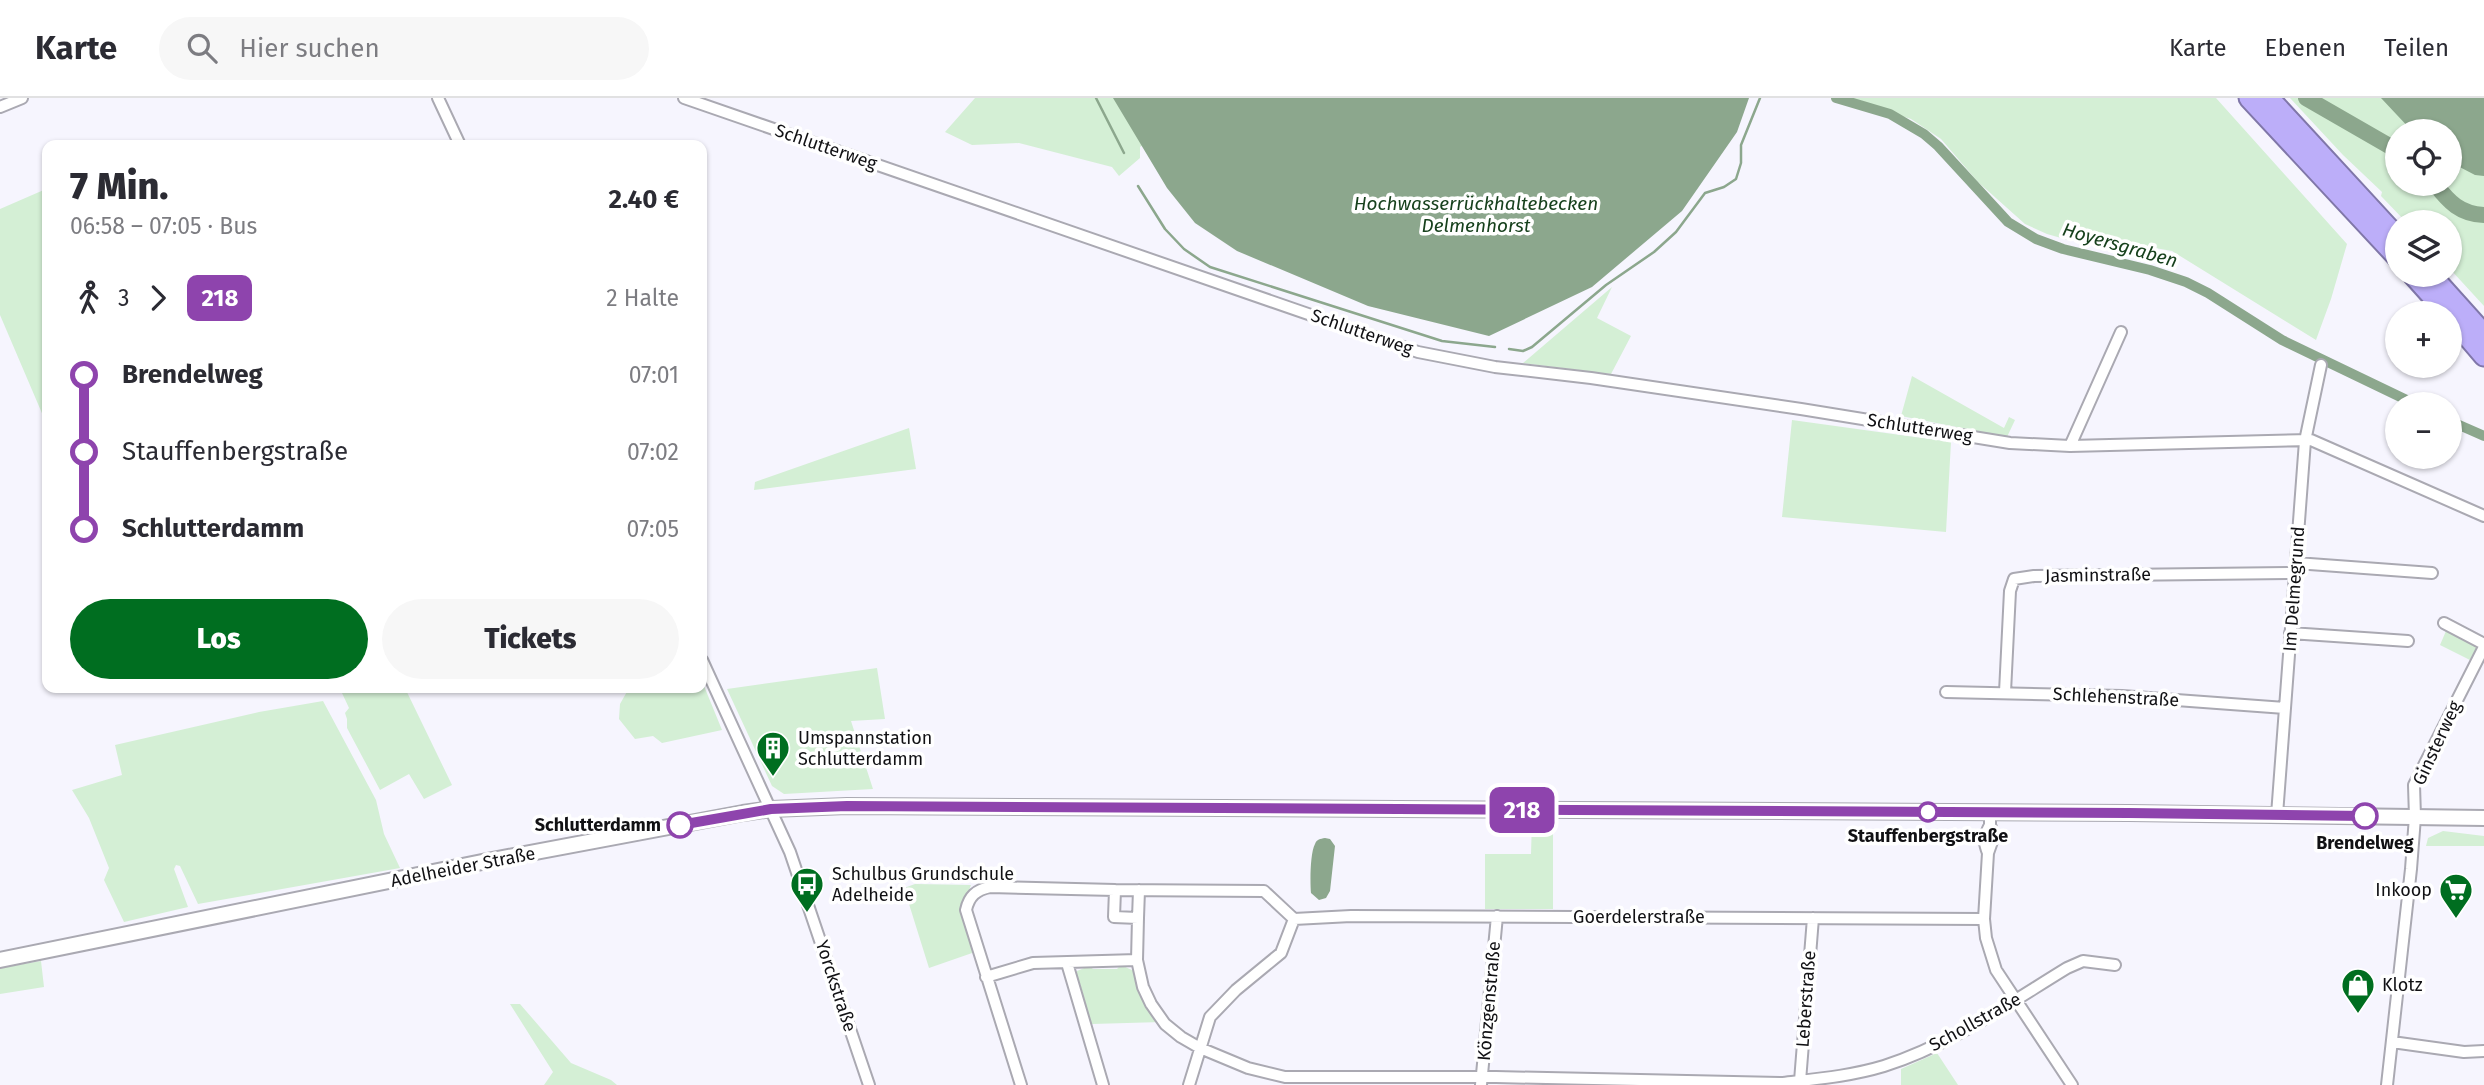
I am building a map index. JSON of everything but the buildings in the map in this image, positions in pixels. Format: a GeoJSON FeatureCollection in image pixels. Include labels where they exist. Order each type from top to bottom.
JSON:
{"type":"FeatureCollection","features":[{"type":"Feature","properties":{"kind":"highway"},"geometry":{"type":"LineString","coordinates":[[2249,98],[2385,244]]}},
{"type":"Feature","properties":{"kind":"highway"},"geometry":{"type":"LineString","coordinates":[[2269,98],[2385,224]]}},
{"type":"Feature","properties":{"kind":"highway"},"geometry":{"type":"LineString","coordinates":[[2424,287],[2436,301]]}},
{"type":"Feature","properties":{"kind":"highway"},"geometry":{"type":"LineString","coordinates":[[2442,287],[2484,334]]}},
{"type":"Feature","properties":{"kind":"highway"},"geometry":{"type":"LineString","coordinates":[[2462,330],[2484,356]]}},
{"type":"Feature","properties":{"kind":"main road","name":"Adelheider Straße"},"geometry":{"type":"LineString","coordinates":[[0,960],[487,862],[771,809],[847,806],[1990,819],[2277,815],[2484,818]]}},
{"type":"Feature","properties":{"kind":"street"},"geometry":{"type":"LineString","coordinates":[[0,107],[22,98]]}},
{"type":"Feature","properties":{"kind":"street"},"geometry":{"type":"LineString","coordinates":[[438,98],[458,140]]}},
{"type":"Feature","properties":{"kind":"street","name":"Schlutterweg"},"geometry":{"type":"LineString","coordinates":[[684,98],[1418,352],[1495,367],[1591,378],[1889,422],[2010,443],[2070,446],[2311,440],[2484,516]]}},
{"type":"Feature","properties":{"kind":"street"},"geometry":{"type":"LineString","coordinates":[[2070,446],[2121,332]]}},
{"type":"Feature","properties":{"kind":"street","name":"Im Delmegrund"},"geometry":{"type":"LineString","coordinates":[[2277,815],[2305,441],[2321,365]]}},
{"type":"Feature","properties":{"kind":"street"},"geometry":{"type":"LineString","coordinates":[[2295,568],[2432,573]]}},
{"type":"Feature","properties":{"kind":"street","name":"Jasminstraße"},"geometry":{"type":"LineString","coordinates":[[2005,692],[2010,591],[2014,579],[2034,576],[2295,568]]}},
{"type":"Feature","properties":{"kind":"street","name":"Ginsterweg"},"geometry":{"type":"LineString","coordinates":[[2415,817],[2414,785],[2484,645],[2444,623]]}},
{"type":"Feature","properties":{"kind":"street"},"geometry":{"type":"LineString","coordinates":[[2290,633],[2408,641]]}},
{"type":"Feature","properties":{"kind":"street"},"geometry":{"type":"LineString","coordinates":[[707,671],[771,809]]}},
{"type":"Feature","properties":{"kind":"street"},"geometry":{"type":"LineString","coordinates":[[2471,672],[2484,674]]}},
{"type":"Feature","properties":{"kind":"street","name":"Schlehenstraße"},"geometry":{"type":"LineString","coordinates":[[1946,692],[2122,696],[2285,708]]}},
{"type":"Feature","properties":{"kind":"street","name":"Yorckstraße"},"geometry":{"type":"LineString","coordinates":[[771,809],[807,898],[869,1085]]}},
{"type":"Feature","properties":{"kind":"street"},"geometry":{"type":"LineString","coordinates":[[2387,1085],[2415,817]]}},
{"type":"Feature","properties":{"kind":"street"},"geometry":{"type":"LineString","coordinates":[[1990,819],[1984,842],[1988,853],[1984,919],[1986,938],[1996,970],[2072,1085]]}},
{"type":"Feature","properties":{"kind":"street"},"geometry":{"type":"LineString","coordinates":[[1021,1085],[966,910],[975,891],[990,887],[1264,891],[1294,919],[1281,953],[1236,990],[1210,1017],[1189,1085]]}},
{"type":"Feature","properties":{"kind":"street"},"geometry":{"type":"LineString","coordinates":[[1115,890],[1114,917],[1138,918]]}},
{"type":"Feature","properties":{"kind":"street","name":"Schollstraße"},"geometry":{"type":"LineString","coordinates":[[1139,890],[1137,960],[1143,987],[1151,1004],[1166,1024],[1200,1048],[1285,1081],[1783,1083],[1846,1075],[1883,1066],[1936,1046],[2017,1004],[2067,968],[2083,961],[2115,965]]}},
{"type":"Feature","properties":{"kind":"street","name":"Goerdelerstraße"},"geometry":{"type":"LineString","coordinates":[[1294,919],[1351,916],[1497,916],[1984,919]]}},
{"type":"Feature","properties":{"kind":"street","name":"Könzgenstraße"},"geometry":{"type":"LineString","coordinates":[[1481,1081],[1497,916]]}},
{"type":"Feature","properties":{"kind":"street","name":"Leberstraße"},"geometry":{"type":"LineString","coordinates":[[1800,1081],[1812,918]]}},
{"type":"Feature","properties":{"kind":"street"},"geometry":{"type":"LineString","coordinates":[[986,977],[1033,963],[1137,960]]}},
{"type":"Feature","properties":{"kind":"street"},"geometry":{"type":"LineString","coordinates":[[1067,963],[1103,1085]]}},
{"type":"Feature","properties":{"kind":"street"},"geometry":{"type":"LineString","coordinates":[[2392,1042],[2464,1052],[2484,1051]]}},
{"type":"Feature","properties":{"kind":"shaded area"},"geometry":{"type":"Polygon","coordinates":[[[975,98],[1156,98],[1151,139],[1140,147],[1140,158],[1119,176],[1112,167],[1019,143],[972,145],[945,132],[975,98]]]}},
{"type":"Feature","properties":{"kind":"shaded area"},"geometry":{"type":"Polygon","coordinates":[[[1845,98],[2216,98],[2347,244],[2316,340],[2172,251],[2098,238],[2068,240],[2025,224],[1978,182],[1941,139],[1911,119],[1845,98]]]}},
{"type":"Feature","properties":{"kind":"shaded area"},"geometry":{"type":"Polygon","coordinates":[[[2290,98],[2484,98],[2484,306],[2462,282],[2462,210],[2394,210],[2381,196],[2382,192],[2290,98]]]}},
{"type":"Feature","properties":{"kind":"shaded area"},"geometry":{"type":"Polygon","coordinates":[[[42,191],[42,413],[0,315],[0,209],[42,191]]]}},
{"type":"Feature","properties":{"kind":"shaded area"},"geometry":{"type":"Polygon","coordinates":[[[1612,287],[1597,318],[1631,336],[1611,374],[1523,363],[1612,287]]]}},
{"type":"Feature","properties":{"kind":"shaded area"},"geometry":{"type":"Polygon","coordinates":[[[1912,376],[2004,428],[2009,417],[2015,420],[2007,437],[1901,416],[1912,376]]]}},
{"type":"Feature","properties":{"kind":"shaded area"},"geometry":{"type":"Polygon","coordinates":[[[1792,420],[1951,442],[1946,532],[1782,517],[1792,420]]]}},
{"type":"Feature","properties":{"kind":"shaded area"},"geometry":{"type":"Polygon","coordinates":[[[909,428],[916,469],[754,490],[755,482],[909,428]]]}},
{"type":"Feature","properties":{"kind":"shaded area"},"geometry":{"type":"Polygon","coordinates":[[[2451,629],[2479,643],[2470,660],[2440,645],[2446,631],[2451,629]]]}},
{"type":"Feature","properties":{"kind":"shaded area"},"geometry":{"type":"Polygon","coordinates":[[[877,668],[885,719],[851,721],[873,789],[784,794],[772,786],[727,689],[877,668]]]}},
{"type":"Feature","properties":{"kind":"shaded area"},"geometry":{"type":"Polygon","coordinates":[[[342,693],[407,693],[452,785],[424,799],[409,774],[380,790],[347,728],[345,713],[349,708],[342,693]]]}},
{"type":"Feature","properties":{"kind":"shaded area"},"geometry":{"type":"Polygon","coordinates":[[[626,693],[707,693],[722,730],[662,743],[653,736],[635,739],[619,719],[620,704],[626,693]]]}},
{"type":"Feature","properties":{"kind":"shaded area"},"geometry":{"type":"Polygon","coordinates":[[[323,701],[376,800],[384,834],[400,868],[198,904],[180,866],[176,865],[174,869],[188,907],[124,922],[104,880],[109,868],[89,818],[72,790],[122,775],[115,745],[259,712],[323,701]]]}},
{"type":"Feature","properties":{"kind":"shaded area"},"geometry":{"type":"Polygon","coordinates":[[[1532,819],[1553,819],[1553,909],[1485,909],[1485,854],[1531,854],[1532,819]]]}},
{"type":"Feature","properties":{"kind":"shaded area"},"geometry":{"type":"Polygon","coordinates":[[[2443,831],[2484,836],[2484,846],[2426,846],[2428,838],[2443,831]]]}},
{"type":"Feature","properties":{"kind":"shaded area"},"geometry":{"type":"Polygon","coordinates":[[[915,884],[971,885],[962,909],[975,952],[929,968],[904,888],[915,884]]]}},
{"type":"Feature","properties":{"kind":"shaded area"},"geometry":{"type":"Polygon","coordinates":[[[41,961],[44,987],[0,994],[0,968],[41,961]]]}},
{"type":"Feature","properties":{"kind":"shaded area"},"geometry":{"type":"Polygon","coordinates":[[[1121,965],[1134,971],[1162,1022],[1092,1024],[1085,1012],[1087,1008],[1080,984],[1076,982],[1077,971],[1089,966],[1093,969],[1117,969],[1121,965]]]}},
{"type":"Feature","properties":{"kind":"shaded area"},"geometry":{"type":"Polygon","coordinates":[[[510,1004],[520,1004],[571,1063],[617,1085],[544,1085],[553,1072],[510,1004]]]}},
{"type":"Feature","properties":{"kind":"shaded area"},"geometry":{"type":"Polygon","coordinates":[[[1937,1053],[1958,1085],[1901,1085],[1901,1069],[1937,1053]]]}},
{"type":"Feature","properties":{"kind":"water","name":"Hochwasserrückhaltebecken Delmenhorst"},"geometry":{"type":"Polygon","coordinates":[[[1113,98],[1749,98],[1737,132],[1682,211],[1592,287],[1489,336],[1368,306],[1237,251],[1195,223],[1167,188],[1113,98]]]}},
{"type":"Feature","properties":{"kind":"water"},"geometry":{"type":"Polygon","coordinates":[[[2381,98],[2484,98],[2484,176],[2462,168],[2462,119],[2401,119],[2381,98]]]}},
{"type":"Feature","properties":{"kind":"water"},"geometry":{"type":"Polygon","coordinates":[[[1330,839],[1335,846],[1330,891],[1326,898],[1319,900],[1311,893],[1311,861],[1316,842],[1330,839]]]}},
{"type":"Feature","properties":{"kind":"waterway"},"geometry":{"type":"LineString","coordinates":[[1096,98],[1124,153]]}},
{"type":"Feature","properties":{"kind":"waterway"},"geometry":{"type":"LineString","coordinates":[[1509,349],[1523,351],[1532,347],[1606,285],[1654,252],[1676,232],[1705,193],[1724,187],[1736,179],[1741,163],[1741,145],[1760,98]]}},
{"type":"Feature","properties":{"kind":"waterway","name":"Hoyersgraben"},"geometry":{"type":"LineString","coordinates":[[1836,98],[1890,114],[1924,134],[2008,222],[2036,239],[2063,249],[2150,270],[2186,282],[2282,340],[2390,392]]}},
{"type":"Feature","properties":{"kind":"waterway"},"geometry":{"type":"LineString","coordinates":[[2306,98],[2385,144]]}},
{"type":"Feature","properties":{"kind":"waterway"},"geometry":{"type":"LineString","coordinates":[[1138,186],[1165,229],[1184,249],[1210,267],[1442,341],[1495,347]]}},
{"type":"Feature","properties":{"kind":"waterway"},"geometry":{"type":"LineString","coordinates":[[2445,196],[2468,212],[2484,215]]}},
{"type":"Feature","properties":{"kind":"waterway","name":"Hoyersgraben"},"geometry":{"type":"LineString","coordinates":[[2462,426],[2484,436]]}},
{"type":"Feature","properties":{"kind":"bus line","name":"218"},"geometry":{"type":"LineString","coordinates":[[680,825],[771,809],[847,806],[2365,816]]}},
{"type":"Feature","properties":{"kind":"place","name":"Umspannstation Schlutterdamm"},"geometry":{"type":"Point","coordinates":[773,778]}},
{"type":"Feature","properties":{"kind":"place","name":"Stauffenbergstraße"},"geometry":{"type":"Point","coordinates":[1928,812]}},
{"type":"Feature","properties":{"kind":"place","name":"Brendelweg"},"geometry":{"type":"Point","coordinates":[2365,816]}},
{"type":"Feature","properties":{"kind":"place","name":"Schlutterdamm"},"geometry":{"type":"Point","coordinates":[680,825]}},
{"type":"Feature","properties":{"kind":"place","name":"Schulbus Grundschule Adelheide"},"geometry":{"type":"Point","coordinates":[807,914]}},
{"type":"Feature","properties":{"kind":"place","name":"Inkoop"},"geometry":{"type":"Point","coordinates":[2456,920]}},
{"type":"Feature","properties":{"kind":"place","name":"Klotz"},"geometry":{"type":"Point","coordinates":[2358,1015]}}]}
